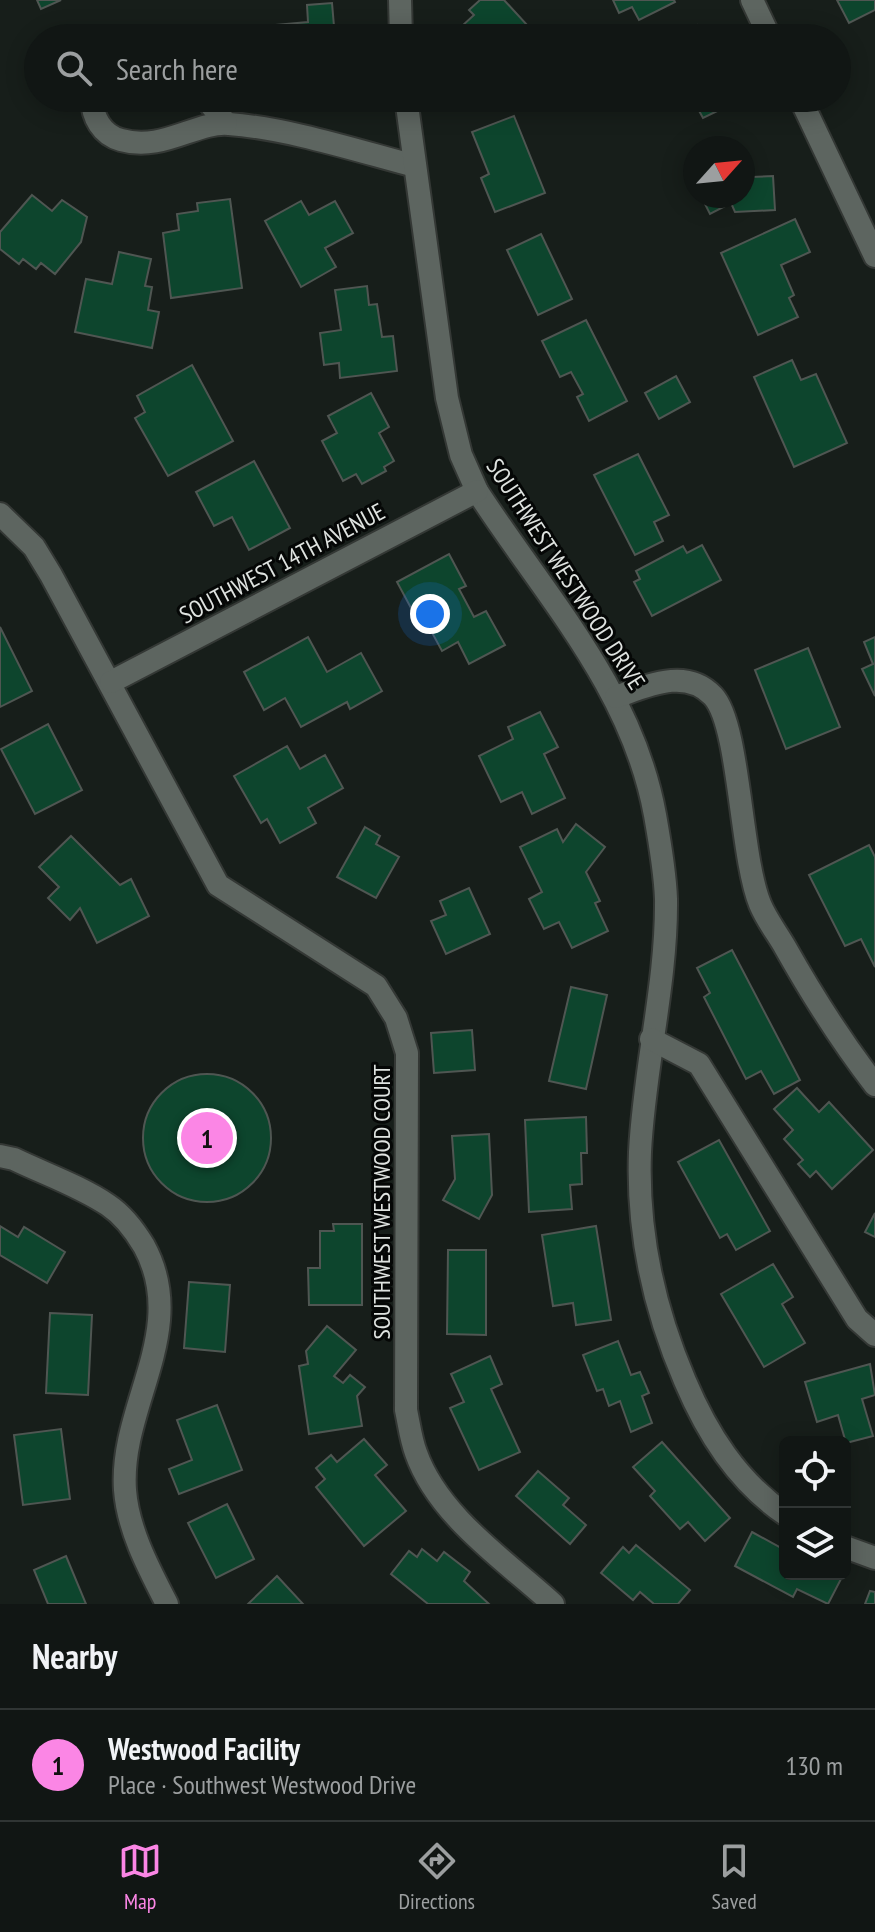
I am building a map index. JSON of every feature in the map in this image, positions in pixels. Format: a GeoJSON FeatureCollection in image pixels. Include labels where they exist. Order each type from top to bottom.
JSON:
{"type":"FeatureCollection","features":[{"type":"Feature","properties":{"kind":"street"},"geometry":{"type":"LineString","coordinates":[[400,0],[401,24]]}},
{"type":"Feature","properties":{"kind":"street"},"geometry":{"type":"LineString","coordinates":[[752,0],[763,24]]}},
{"type":"Feature","properties":{"kind":"street"},"geometry":{"type":"LineString","coordinates":[[95,112],[98,123],[110,136],[124,141],[158,141],[226,123],[329,143],[415,166]]}},
{"type":"Feature","properties":{"kind":"street"},"geometry":{"type":"LineString","coordinates":[[217,112],[226,123]]}},
{"type":"Feature","properties":{"kind":"street","name":"SOUTHWEST WESTWOOD DRIVE"},"geometry":{"type":"LineString","coordinates":[[408,112],[447,398],[461,455],[477,491],[616,697],[646,774],[663,866],[665,917],[651,1039],[640,1185],[647,1256],[665,1330],[691,1395],[718,1445],[753,1489],[779,1509]]}},
{"type":"Feature","properties":{"kind":"street"},"geometry":{"type":"LineString","coordinates":[[807,112],[875,256]]}},
{"type":"Feature","properties":{"kind":"street","name":"SOUTHWEST 14TH AVENUE"},"geometry":{"type":"LineString","coordinates":[[111,682],[477,491]]}},
{"type":"Feature","properties":{"kind":"street","name":"SOUTHWEST WESTWOOD COURT"},"geometry":{"type":"LineString","coordinates":[[0,514],[34,547],[111,682],[218,885],[376,986],[396,1018],[407,1053],[406,1410],[416,1453],[433,1487],[450,1508],[553,1604]]}},
{"type":"Feature","properties":{"kind":"street"},"geometry":{"type":"LineString","coordinates":[[616,697],[673,680],[703,687],[715,698],[729,734],[743,839],[760,904],[815,1003],[875,1085]]}},
{"type":"Feature","properties":{"kind":"street"},"geometry":{"type":"LineString","coordinates":[[651,1039],[699,1064],[857,1319],[875,1335]]}},
{"type":"Feature","properties":{"kind":"street"},"geometry":{"type":"LineString","coordinates":[[0,1156],[108,1205],[138,1237],[151,1260],[160,1307],[157,1348],[131,1429],[125,1490],[140,1548],[167,1604]]}},
{"type":"Feature","properties":{"kind":"street"},"geometry":{"type":"LineString","coordinates":[[851,1549],[875,1558]]}},
{"type":"Feature","properties":{"kind":"building"},"geometry":{"type":"Polygon","coordinates":[[[37,0],[61,0],[41,9],[37,0]]]}},
{"type":"Feature","properties":{"kind":"building"},"geometry":{"type":"Polygon","coordinates":[[[480,0],[504,0],[526,24],[464,24],[474,15],[469,10],[480,0]]]}},
{"type":"Feature","properties":{"kind":"building"},"geometry":{"type":"Polygon","coordinates":[[[613,0],[675,2],[639,20],[632,7],[619,13],[613,0]]]}},
{"type":"Feature","properties":{"kind":"building"},"geometry":{"type":"Polygon","coordinates":[[[837,0],[875,0],[875,10],[849,23],[837,0]]]}},
{"type":"Feature","properties":{"kind":"building"},"geometry":{"type":"Polygon","coordinates":[[[332,3],[334,24],[287,24],[308,22],[307,5],[332,3]]]}},
{"type":"Feature","properties":{"kind":"building"},"geometry":{"type":"Polygon","coordinates":[[[700,112],[715,112],[703,118],[700,112]]]}},
{"type":"Feature","properties":{"kind":"building"},"geometry":{"type":"Polygon","coordinates":[[[514,116],[545,193],[495,212],[481,178],[489,174],[472,132],[514,116]]]}},
{"type":"Feature","properties":{"kind":"building"},"geometry":{"type":"Polygon","coordinates":[[[773,176],[775,210],[735,212],[733,208],[755,208],[755,177],[773,176]]]}},
{"type":"Feature","properties":{"kind":"building"},"geometry":{"type":"Polygon","coordinates":[[[32,195],[52,211],[62,200],[87,217],[81,242],[55,274],[41,263],[36,269],[23,259],[19,264],[0,249],[0,232],[32,195]]]}},
{"type":"Feature","properties":{"kind":"building"},"geometry":{"type":"Polygon","coordinates":[[[230,199],[242,288],[171,298],[163,233],[179,230],[177,214],[198,211],[197,203],[230,199]]]}},
{"type":"Feature","properties":{"kind":"building"},"geometry":{"type":"Polygon","coordinates":[[[301,201],[309,215],[335,201],[353,233],[325,248],[336,267],[301,287],[265,221],[301,201]]]}},
{"type":"Feature","properties":{"kind":"building"},"geometry":{"type":"Polygon","coordinates":[[[707,208],[721,208],[710,214],[707,208]]]}},
{"type":"Feature","properties":{"kind":"building"},"geometry":{"type":"Polygon","coordinates":[[[795,219],[810,252],[781,265],[794,295],[789,298],[798,317],[758,335],[721,253],[795,219]]]}},
{"type":"Feature","properties":{"kind":"building"},"geometry":{"type":"Polygon","coordinates":[[[541,234],[572,299],[538,315],[507,250],[541,234]]]}},
{"type":"Feature","properties":{"kind":"building"},"geometry":{"type":"Polygon","coordinates":[[[119,252],[151,259],[145,286],[152,287],[148,310],[159,312],[152,348],[75,332],[86,279],[112,284],[119,252]]]}},
{"type":"Feature","properties":{"kind":"building"},"geometry":{"type":"Polygon","coordinates":[[[367,286],[369,305],[377,304],[382,337],[393,336],[397,371],[340,378],[339,363],[324,365],[320,333],[341,330],[335,290],[367,286]]]}},
{"type":"Feature","properties":{"kind":"building"},"geometry":{"type":"Polygon","coordinates":[[[586,320],[627,401],[589,421],[577,397],[583,394],[571,372],[560,377],[542,341],[586,320]]]}},
{"type":"Feature","properties":{"kind":"building"},"geometry":{"type":"Polygon","coordinates":[[[792,360],[801,380],[816,374],[847,443],[794,467],[754,377],[792,360]]]}},
{"type":"Feature","properties":{"kind":"building"},"geometry":{"type":"Polygon","coordinates":[[[192,365],[233,441],[168,476],[135,418],[145,412],[137,396],[192,365]]]}},
{"type":"Feature","properties":{"kind":"building"},"geometry":{"type":"Polygon","coordinates":[[[676,376],[690,402],[659,419],[645,393],[676,376]]]}},
{"type":"Feature","properties":{"kind":"building"},"geometry":{"type":"Polygon","coordinates":[[[371,393],[389,427],[379,433],[394,461],[384,467],[386,471],[362,484],[356,474],[343,481],[322,441],[337,433],[328,416],[371,393]]]}},
{"type":"Feature","properties":{"kind":"building"},"geometry":{"type":"Polygon","coordinates":[[[638,454],[669,515],[654,522],[663,541],[635,555],[594,475],[638,454]]]}},
{"type":"Feature","properties":{"kind":"building"},"geometry":{"type":"Polygon","coordinates":[[[254,461],[290,528],[249,550],[232,517],[214,526],[196,492],[254,461]]]}},
{"type":"Feature","properties":{"kind":"building"},"geometry":{"type":"Polygon","coordinates":[[[702,545],[721,580],[652,616],[634,582],[640,579],[636,571],[683,546],[687,553],[702,545]]]}},
{"type":"Feature","properties":{"kind":"building"},"geometry":{"type":"Polygon","coordinates":[[[449,554],[466,586],[459,589],[474,617],[486,611],[505,645],[469,664],[458,642],[442,651],[417,605],[411,608],[397,582],[449,554]]]}},
{"type":"Feature","properties":{"kind":"building"},"geometry":{"type":"Polygon","coordinates":[[[0,627],[32,691],[0,707],[0,627]]]}},
{"type":"Feature","properties":{"kind":"building"},"geometry":{"type":"Polygon","coordinates":[[[308,637],[327,672],[361,653],[382,691],[350,709],[347,702],[301,727],[285,698],[264,710],[244,672],[308,637]]]}},
{"type":"Feature","properties":{"kind":"building"},"geometry":{"type":"Polygon","coordinates":[[[875,637],[875,696],[862,669],[873,664],[864,642],[875,637]]]}},
{"type":"Feature","properties":{"kind":"building"},"geometry":{"type":"Polygon","coordinates":[[[808,648],[840,727],[786,749],[755,670],[808,648]]]}},
{"type":"Feature","properties":{"kind":"building"},"geometry":{"type":"Polygon","coordinates":[[[540,712],[558,747],[544,754],[565,798],[532,814],[522,792],[501,802],[479,756],[513,739],[508,727],[540,712]]]}},
{"type":"Feature","properties":{"kind":"building"},"geometry":{"type":"Polygon","coordinates":[[[48,724],[82,790],[35,814],[1,749],[48,724]]]}},
{"type":"Feature","properties":{"kind":"building"},"geometry":{"type":"Polygon","coordinates":[[[287,746],[300,769],[325,755],[343,788],[308,808],[316,823],[280,843],[267,819],[261,823],[234,776],[287,746]]]}},
{"type":"Feature","properties":{"kind":"building"},"geometry":{"type":"Polygon","coordinates":[[[576,824],[605,847],[586,872],[600,901],[595,903],[608,931],[572,948],[559,922],[544,929],[529,899],[542,892],[520,847],[557,829],[563,842],[576,824]]]}},
{"type":"Feature","properties":{"kind":"building"},"geometry":{"type":"Polygon","coordinates":[[[365,827],[380,836],[376,844],[399,857],[376,898],[337,877],[365,827]]]}},
{"type":"Feature","properties":{"kind":"building"},"geometry":{"type":"Polygon","coordinates":[[[71,836],[120,885],[131,879],[149,916],[97,943],[80,908],[70,920],[48,898],[59,887],[39,867],[71,836]]]}},
{"type":"Feature","properties":{"kind":"building"},"geometry":{"type":"Polygon","coordinates":[[[869,845],[875,857],[875,967],[861,939],[845,946],[809,875],[869,845]]]}},
{"type":"Feature","properties":{"kind":"building"},"geometry":{"type":"Polygon","coordinates":[[[469,888],[490,934],[446,954],[431,921],[446,915],[440,901],[469,888]]]}},
{"type":"Feature","properties":{"kind":"building"},"geometry":{"type":"Polygon","coordinates":[[[732,950],[800,1080],[774,1094],[761,1071],[746,1079],[704,997],[710,993],[697,968],[732,950]]]}},
{"type":"Feature","properties":{"kind":"building"},"geometry":{"type":"Polygon","coordinates":[[[571,987],[607,995],[586,1089],[549,1081],[571,987]]]}},
{"type":"Feature","properties":{"kind":"building"},"geometry":{"type":"Polygon","coordinates":[[[472,1030],[475,1070],[434,1073],[431,1033],[472,1030]]]}},
{"type":"Feature","properties":{"kind":"building"},"geometry":{"type":"Polygon","coordinates":[[[207,1074],[231,1079],[252,1093],[266,1114],[271,1138],[266,1162],[252,1183],[231,1197],[207,1202],[183,1197],[162,1183],[148,1162],[143,1138],[148,1114],[162,1093],[183,1079],[207,1074]]]}},
{"type":"Feature","properties":{"kind":"building"},"geometry":{"type":"Polygon","coordinates":[[[797,1088],[819,1112],[829,1102],[873,1150],[832,1189],[816,1171],[810,1177],[798,1164],[803,1160],[784,1139],[793,1130],[774,1109],[797,1088]]]}},
{"type":"Feature","properties":{"kind":"building"},"geometry":{"type":"Polygon","coordinates":[[[586,1117],[587,1153],[581,1153],[582,1184],[570,1185],[572,1209],[529,1212],[525,1120],[586,1117]]]}},
{"type":"Feature","properties":{"kind":"building"},"geometry":{"type":"Polygon","coordinates":[[[489,1134],[492,1195],[479,1219],[443,1200],[455,1179],[452,1136],[489,1134]]]}},
{"type":"Feature","properties":{"kind":"building"},"geometry":{"type":"Polygon","coordinates":[[[719,1140],[770,1231],[736,1250],[727,1234],[720,1238],[678,1162],[719,1140]]]}},
{"type":"Feature","properties":{"kind":"building"},"geometry":{"type":"Polygon","coordinates":[[[875,1213],[875,1237],[865,1232],[875,1213]]]}},
{"type":"Feature","properties":{"kind":"building"},"geometry":{"type":"Polygon","coordinates":[[[333,1224],[362,1224],[362,1305],[309,1305],[308,1268],[320,1268],[320,1231],[334,1231],[333,1224]]]}},
{"type":"Feature","properties":{"kind":"building"},"geometry":{"type":"Polygon","coordinates":[[[0,1226],[18,1237],[24,1227],[65,1252],[47,1283],[0,1255],[0,1226]]]}},
{"type":"Feature","properties":{"kind":"building"},"geometry":{"type":"Polygon","coordinates":[[[596,1226],[611,1320],[576,1325],[573,1303],[553,1306],[542,1235],[596,1226]]]}},
{"type":"Feature","properties":{"kind":"building"},"geometry":{"type":"Polygon","coordinates":[[[448,1250],[486,1250],[486,1335],[447,1334],[448,1250]]]}},
{"type":"Feature","properties":{"kind":"building"},"geometry":{"type":"Polygon","coordinates":[[[773,1264],[793,1297],[782,1304],[805,1343],[764,1367],[721,1294],[773,1264]]]}},
{"type":"Feature","properties":{"kind":"building"},"geometry":{"type":"Polygon","coordinates":[[[189,1282],[230,1285],[225,1352],[184,1348],[189,1282]]]}},
{"type":"Feature","properties":{"kind":"building"},"geometry":{"type":"Polygon","coordinates":[[[50,1313],[92,1315],[88,1395],[46,1393],[50,1313]]]}},
{"type":"Feature","properties":{"kind":"building"},"geometry":{"type":"Polygon","coordinates":[[[327,1326],[356,1350],[334,1376],[343,1383],[350,1375],[365,1387],[357,1396],[362,1426],[309,1434],[299,1366],[308,1364],[306,1351],[327,1326]]]}},
{"type":"Feature","properties":{"kind":"building"},"geometry":{"type":"Polygon","coordinates":[[[618,1341],[631,1375],[640,1372],[649,1393],[642,1396],[652,1423],[631,1432],[620,1401],[609,1406],[603,1389],[597,1391],[583,1355],[618,1341]]]}},
{"type":"Feature","properties":{"kind":"building"},"geometry":{"type":"Polygon","coordinates":[[[490,1356],[502,1384],[491,1389],[520,1452],[479,1470],[450,1408],[464,1402],[451,1374],[490,1356]]]}},
{"type":"Feature","properties":{"kind":"building"},"geometry":{"type":"Polygon","coordinates":[[[870,1364],[875,1395],[862,1399],[873,1436],[851,1442],[851,1436],[844,1436],[838,1415],[817,1422],[805,1382],[870,1364]]]}},
{"type":"Feature","properties":{"kind":"building"},"geometry":{"type":"Polygon","coordinates":[[[217,1405],[242,1470],[179,1494],[169,1469],[192,1460],[177,1420],[217,1405]]]}},
{"type":"Feature","properties":{"kind":"building"},"geometry":{"type":"Polygon","coordinates":[[[61,1429],[70,1499],[23,1505],[14,1435],[61,1429]]]}},
{"type":"Feature","properties":{"kind":"building"},"geometry":{"type":"Polygon","coordinates":[[[364,1439],[387,1465],[375,1475],[406,1511],[364,1546],[316,1487],[325,1479],[316,1468],[331,1455],[337,1462],[364,1439]]]}},
{"type":"Feature","properties":{"kind":"building"},"geometry":{"type":"Polygon","coordinates":[[[662,1442],[730,1518],[705,1541],[688,1522],[680,1529],[650,1496],[655,1491],[633,1467],[662,1442]]]}},
{"type":"Feature","properties":{"kind":"building"},"geometry":{"type":"Polygon","coordinates":[[[538,1471],[569,1498],[563,1505],[586,1525],[570,1544],[516,1496],[538,1471]]]}},
{"type":"Feature","properties":{"kind":"building"},"geometry":{"type":"Polygon","coordinates":[[[227,1504],[254,1559],[216,1578],[188,1523],[227,1504]]]}},
{"type":"Feature","properties":{"kind":"building"},"geometry":{"type":"Polygon","coordinates":[[[752,1532],[779,1547],[779,1580],[840,1580],[828,1604],[797,1589],[793,1597],[735,1566],[752,1532]]]}},
{"type":"Feature","properties":{"kind":"building"},"geometry":{"type":"Polygon","coordinates":[[[636,1545],[690,1590],[678,1604],[654,1604],[640,1592],[633,1600],[601,1573],[623,1547],[629,1553],[636,1545]]]}},
{"type":"Feature","properties":{"kind":"building"},"geometry":{"type":"Polygon","coordinates":[[[422,1549],[437,1561],[444,1552],[470,1572],[464,1581],[489,1604],[428,1604],[391,1574],[409,1551],[417,1557],[422,1549]]]}},
{"type":"Feature","properties":{"kind":"building"},"geometry":{"type":"Polygon","coordinates":[[[66,1556],[86,1604],[48,1604],[34,1570],[66,1556]]]}},
{"type":"Feature","properties":{"kind":"building"},"geometry":{"type":"Polygon","coordinates":[[[277,1576],[303,1604],[248,1604],[277,1576]]]}},
{"type":"Feature","properties":{"kind":"building"},"geometry":{"type":"Polygon","coordinates":[[[870,1591],[875,1592],[875,1604],[865,1604],[870,1591]]]}},
{"type":"Feature","properties":{"kind":"place","name":"Westwood Facility"},"geometry":{"type":"Point","coordinates":[207,1138]}}]}
